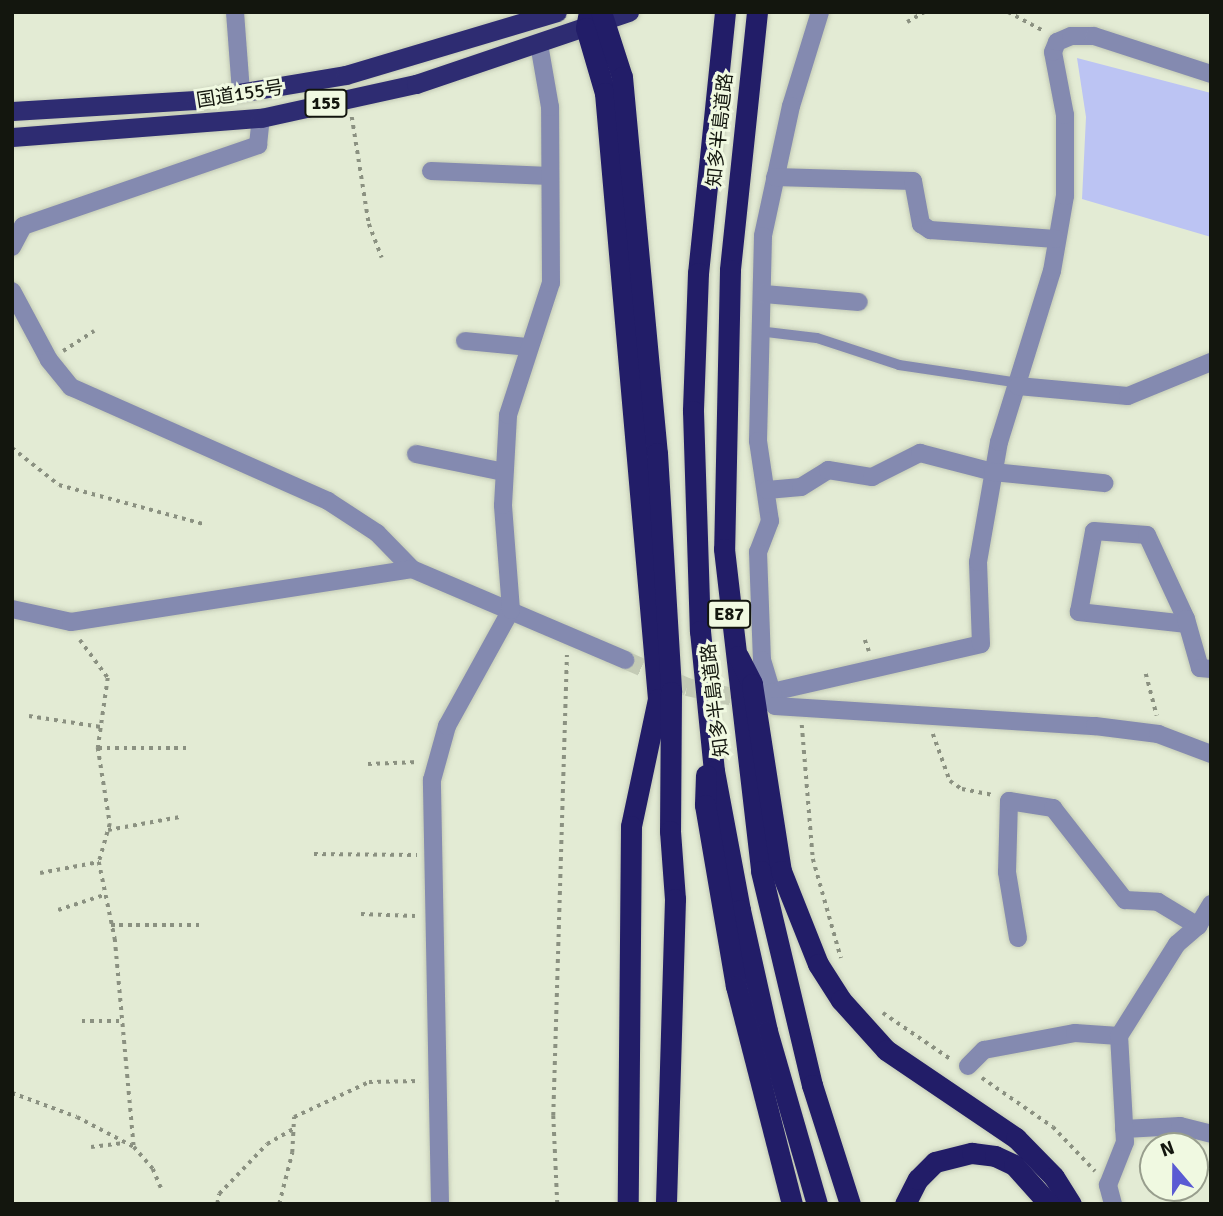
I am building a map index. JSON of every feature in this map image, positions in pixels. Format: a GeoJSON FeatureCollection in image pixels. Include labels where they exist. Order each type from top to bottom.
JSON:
{"type":"FeatureCollection","features":[{"type":"Feature","properties":{"kind":"highway","name":"国道155号"},"geometry":{"type":"LineString","coordinates":[[12,111],[127,107],[346,75],[557,12]]}},
{"type":"Feature","properties":{"kind":"highway","name":"国道155号"},"geometry":{"type":"LineString","coordinates":[[12,137],[261,118],[416,84],[539,44],[596,18],[629,12]]}},
{"type":"Feature","properties":{"kind":"highway","name":"知多半島道路"},"geometry":{"type":"LineString","coordinates":[[725,12],[707,156],[693,411],[695,547],[709,724],[725,835],[767,1031],[817,1204]]}},
{"type":"Feature","properties":{"kind":"highway","name":"知多半島道路"},"geometry":{"type":"LineString","coordinates":[[757,12],[739,158],[725,393],[724,549],[732,644],[764,883],[809,1072],[850,1204]]}},
{"type":"Feature","properties":{"kind":"highway"},"geometry":{"type":"LineString","coordinates":[[596,18],[605,93],[658,699],[631,826],[625,1199]]}},
{"type":"Feature","properties":{"kind":"highway"},"geometry":{"type":"LineString","coordinates":[[596,18],[622,77],[657,453],[671,692],[670,831],[676,899],[666,1204]]}},
{"type":"Feature","properties":{"kind":"highway"},"geometry":{"type":"LineString","coordinates":[[732,644],[752,684],[781,871],[818,964],[847,1008],[886,1050],[1016,1139],[1054,1177],[1071,1204]]}},
{"type":"Feature","properties":{"kind":"highway"},"geometry":{"type":"LineString","coordinates":[[709,724],[705,805],[713,859],[750,1056],[792,1204]]}},
{"type":"Feature","properties":{"kind":"highway"},"geometry":{"type":"LineString","coordinates":[[905,1204],[918,1180],[935,1162],[972,1153],[995,1156],[1014,1165],[1049,1204]]}},
{"type":"Feature","properties":{"kind":"street"},"geometry":{"type":"LineString","coordinates":[[235,12],[241,91]]}},
{"type":"Feature","properties":{"kind":"street"},"geometry":{"type":"LineString","coordinates":[[820,12],[775,177],[763,236],[764,294],[758,331],[758,441],[770,521],[758,552],[762,660],[775,706],[1158,734],[1211,754]]}},
{"type":"Feature","properties":{"kind":"street"},"geometry":{"type":"LineString","coordinates":[[772,692],[981,644],[978,562],[993,472],[1052,271],[1065,196],[1065,115],[1053,52],[1059,41],[1094,36],[1211,74]]}},
{"type":"Feature","properties":{"kind":"street"},"geometry":{"type":"LineString","coordinates":[[440,1204],[432,856],[435,764],[447,726],[511,610],[504,472],[508,415],[551,283],[550,107],[539,44]]}},
{"type":"Feature","properties":{"kind":"street"},"geometry":{"type":"LineString","coordinates":[[12,247],[23,226],[258,145],[261,118]]}},
{"type":"Feature","properties":{"kind":"street"},"geometry":{"type":"LineString","coordinates":[[431,171],[550,176]]}},
{"type":"Feature","properties":{"kind":"street"},"geometry":{"type":"LineString","coordinates":[[775,177],[913,181],[920,224],[930,230],[1056,239]]}},
{"type":"Feature","properties":{"kind":"street"},"geometry":{"type":"LineString","coordinates":[[12,291],[49,360],[71,387],[119,411],[225,452],[328,500],[377,533],[412,569],[625,660]]}},
{"type":"Feature","properties":{"kind":"street"},"geometry":{"type":"LineString","coordinates":[[764,294],[859,302]]}},
{"type":"Feature","properties":{"kind":"street"},"geometry":{"type":"LineString","coordinates":[[465,341],[529,347]]}},
{"type":"Feature","properties":{"kind":"street"},"geometry":{"type":"LineString","coordinates":[[1019,385],[1128,396],[1211,362]]}},
{"type":"Feature","properties":{"kind":"street"},"geometry":{"type":"LineString","coordinates":[[767,490],[801,486],[828,470],[872,477],[920,453],[993,472],[1104,484]]}},
{"type":"Feature","properties":{"kind":"street"},"geometry":{"type":"LineString","coordinates":[[416,454],[504,472]]}},
{"type":"Feature","properties":{"kind":"street"},"geometry":{"type":"LineString","coordinates":[[1187,624],[1079,612],[1094,531],[1147,535],[1187,624],[1200,668],[1211,669]]}},
{"type":"Feature","properties":{"kind":"street"},"geometry":{"type":"LineString","coordinates":[[12,609],[71,622],[412,569]]}},
{"type":"Feature","properties":{"kind":"street"},"geometry":{"type":"LineString","coordinates":[[1018,938],[1007,872],[1009,801],[1053,808],[1125,900],[1158,902],[1198,926]]}},
{"type":"Feature","properties":{"kind":"street"},"geometry":{"type":"LineString","coordinates":[[1113,1204],[1108,1185],[1125,1142],[1119,1036],[1177,944],[1198,926],[1211,904]]}},
{"type":"Feature","properties":{"kind":"street"},"geometry":{"type":"LineString","coordinates":[[968,1066],[984,1050],[1075,1033],[1119,1036]]}},
{"type":"Feature","properties":{"kind":"street"},"geometry":{"type":"LineString","coordinates":[[1124,1129],[1180,1126],[1211,1134]]}},
{"type":"Feature","properties":{"kind":"lane"},"geometry":{"type":"LineString","coordinates":[[758,331],[817,338],[899,365],[1019,385]]}},
{"type":"Feature","properties":{"kind":"path"},"geometry":{"type":"LineString","coordinates":[[907,22],[924,12]]}},
{"type":"Feature","properties":{"kind":"path"},"geometry":{"type":"LineString","coordinates":[[1008,12],[1059,41]]}},
{"type":"Feature","properties":{"kind":"path"},"geometry":{"type":"LineString","coordinates":[[348,98],[369,224],[382,258]]}},
{"type":"Feature","properties":{"kind":"path"},"geometry":{"type":"LineString","coordinates":[[49,360],[94,331]]}},
{"type":"Feature","properties":{"kind":"path"},"geometry":{"type":"LineString","coordinates":[[12,448],[59,485],[97,499],[204,524]]}},
{"type":"Feature","properties":{"kind":"path"},"geometry":{"type":"LineString","coordinates":[[71,622],[108,678],[98,748],[108,830],[99,862],[111,925],[134,1147]]}},
{"type":"Feature","properties":{"kind":"path"},"geometry":{"type":"LineString","coordinates":[[557,1204],[553,1116],[570,636]]}},
{"type":"Feature","properties":{"kind":"path"},"geometry":{"type":"LineString","coordinates":[[1146,674],[1158,734]]}},
{"type":"Feature","properties":{"kind":"path"},"geometry":{"type":"LineString","coordinates":[[800,709],[813,859],[844,964]]}},
{"type":"Feature","properties":{"kind":"path"},"geometry":{"type":"LineString","coordinates":[[29,716],[101,727]]}},
{"type":"Feature","properties":{"kind":"path"},"geometry":{"type":"LineString","coordinates":[[932,716],[931,728],[950,781],[962,789],[1009,801]]}},
{"type":"Feature","properties":{"kind":"path"},"geometry":{"type":"LineString","coordinates":[[98,748],[186,748]]}},
{"type":"Feature","properties":{"kind":"path"},"geometry":{"type":"LineString","coordinates":[[368,764],[435,764]]}},
{"type":"Feature","properties":{"kind":"path"},"geometry":{"type":"LineString","coordinates":[[108,830],[180,817]]}},
{"type":"Feature","properties":{"kind":"path"},"geometry":{"type":"LineString","coordinates":[[314,854],[432,856]]}},
{"type":"Feature","properties":{"kind":"path"},"geometry":{"type":"LineString","coordinates":[[40,873],[99,862]]}},
{"type":"Feature","properties":{"kind":"path"},"geometry":{"type":"LineString","coordinates":[[58,910],[104,895]]}},
{"type":"Feature","properties":{"kind":"path"},"geometry":{"type":"LineString","coordinates":[[361,914],[434,917]]}},
{"type":"Feature","properties":{"kind":"path"},"geometry":{"type":"LineString","coordinates":[[111,925],[200,925]]}},
{"type":"Feature","properties":{"kind":"path"},"geometry":{"type":"LineString","coordinates":[[880,1011],[949,1059],[968,1066],[1053,1127],[1108,1185]]}},
{"type":"Feature","properties":{"kind":"path"},"geometry":{"type":"LineString","coordinates":[[82,1021],[122,1021]]}},
{"type":"Feature","properties":{"kind":"path"},"geometry":{"type":"LineString","coordinates":[[279,1204],[294,1117],[358,1086],[439,1081]]}},
{"type":"Feature","properties":{"kind":"path"},"geometry":{"type":"LineString","coordinates":[[12,1093],[77,1117],[134,1147],[153,1169],[163,1192]]}},
{"type":"Feature","properties":{"kind":"path"},"geometry":{"type":"LineString","coordinates":[[216,1204],[219,1194],[267,1144],[293,1129]]}},
{"type":"Feature","properties":{"kind":"path"},"geometry":{"type":"LineString","coordinates":[[91,1147],[125,1142]]}},
{"type":"Feature","properties":{"kind":"water"},"geometry":{"type":"Polygon","coordinates":[[[1077,58],[1211,93],[1211,237],[1082,199],[1086,117],[1077,58]]]}},
{"type":"Feature","properties":{"kind":"tunnel"},"geometry":{"type":"LineString","coordinates":[[625,660],[687,687],[751,701]]}}]}
